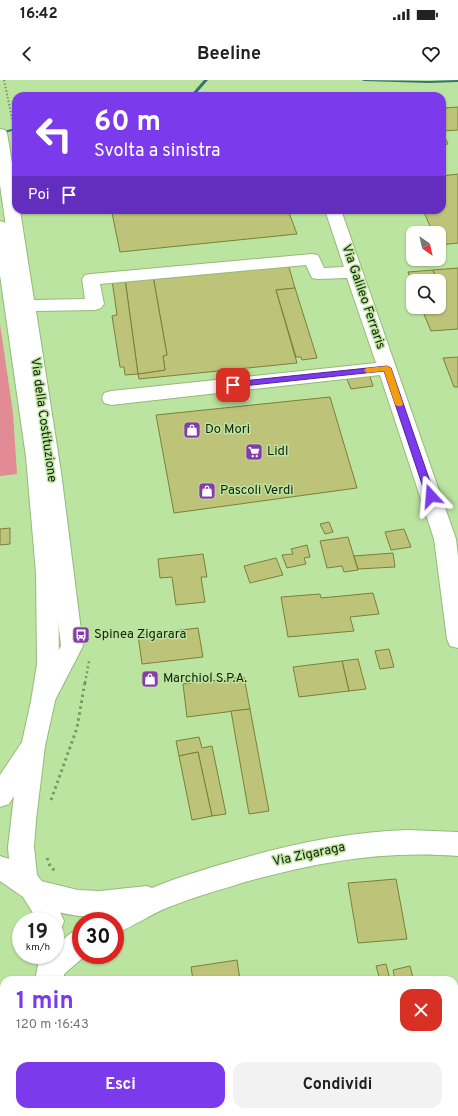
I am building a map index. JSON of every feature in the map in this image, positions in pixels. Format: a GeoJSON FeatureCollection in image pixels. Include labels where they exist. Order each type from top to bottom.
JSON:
{"type":"FeatureCollection","features":[{"type":"Feature","properties":{"kind":"street","name":"Via della Costituzione"},"geometry":{"type":"LineString","coordinates":[[2,141],[12,210]]}},
{"type":"Feature","properties":{"kind":"street","name":"Via della Costituzione"},"geometry":{"type":"LineString","coordinates":[[13,214],[51,472],[72,646],[43,701]]}},
{"type":"Feature","properties":{"kind":"street","name":"Via Galileo Ferraris"},"geometry":{"type":"LineString","coordinates":[[334,214],[445,538],[458,639]]}},
{"type":"Feature","properties":{"kind":"street","name":"Via della Costituzione"},"geometry":{"type":"LineString","coordinates":[[0,226],[17,324],[36,458],[47,573],[48,664],[43,701],[32,746],[21,847],[30,886]]}},
{"type":"Feature","properties":{"kind":"street"},"geometry":{"type":"LineString","coordinates":[[26,306],[95,304],[92,279],[312,259],[318,274],[354,272]]}},
{"type":"Feature","properties":{"kind":"street"},"geometry":{"type":"LineString","coordinates":[[111,398],[387,368]]}},
{"type":"Feature","properties":{"kind":"street","name":"Via della Costituzione"},"geometry":{"type":"LineString","coordinates":[[0,796],[32,746]]}},
{"type":"Feature","properties":{"kind":"street","name":"Via Zigaraga"},"geometry":{"type":"LineString","coordinates":[[124,916],[164,896],[237,872],[306,853],[377,842],[405,840],[458,844]]}},
{"type":"Feature","properties":{"kind":"street","name":"Via Zigaraga"},"geometry":{"type":"LineString","coordinates":[[0,868],[30,886],[78,903],[100,904],[164,896]]}},
{"type":"Feature","properties":{"kind":"street"},"geometry":{"type":"LineString","coordinates":[[30,886],[47,908],[48,912]]}},
{"type":"Feature","properties":{"kind":"street"},"geometry":{"type":"LineString","coordinates":[[52,967],[72,950]]}},
{"type":"Feature","properties":{"kind":"path"},"geometry":{"type":"LineString","coordinates":[[4,80],[12,117]]}},
{"type":"Feature","properties":{"kind":"shaded area"},"geometry":{"type":"Polygon","coordinates":[[[0,324],[13,413],[17,474],[0,476],[0,324]]]}},
{"type":"Feature","properties":{"kind":"building"},"geometry":{"type":"Polygon","coordinates":[[[458,107],[458,130],[446,131],[446,108],[458,107]]]}},
{"type":"Feature","properties":{"kind":"building"},"geometry":{"type":"Polygon","coordinates":[[[458,174],[458,243],[446,244],[446,226],[430,226],[425,214],[446,214],[446,176],[458,174]]]}},
{"type":"Feature","properties":{"kind":"building"},"geometry":{"type":"Polygon","coordinates":[[[112,214],[290,214],[297,234],[120,252],[112,214]]]}},
{"type":"Feature","properties":{"kind":"building"},"geometry":{"type":"Polygon","coordinates":[[[288,264],[295,288],[276,290],[297,363],[139,379],[138,374],[165,370],[163,356],[167,355],[153,276],[288,264]]]}},
{"type":"Feature","properties":{"kind":"building"},"geometry":{"type":"Polygon","coordinates":[[[458,268],[458,329],[431,331],[424,314],[446,314],[446,274],[434,274],[433,270],[458,268]]]}},
{"type":"Feature","properties":{"kind":"building"},"geometry":{"type":"Polygon","coordinates":[[[433,270],[434,274],[409,274],[408,272],[433,270]]]}},
{"type":"Feature","properties":{"kind":"building"},"geometry":{"type":"Polygon","coordinates":[[[153,276],[167,355],[163,356],[165,370],[138,374],[125,279],[153,276]]]}},
{"type":"Feature","properties":{"kind":"building"},"geometry":{"type":"Polygon","coordinates":[[[125,279],[138,374],[125,375],[124,367],[120,367],[112,316],[117,315],[112,280],[125,279]]]}},
{"type":"Feature","properties":{"kind":"building"},"geometry":{"type":"Polygon","coordinates":[[[295,288],[317,358],[302,360],[301,357],[296,357],[276,290],[295,288]]]}},
{"type":"Feature","properties":{"kind":"building"},"geometry":{"type":"Polygon","coordinates":[[[458,357],[458,387],[454,387],[443,358],[458,357]]]}},
{"type":"Feature","properties":{"kind":"building"},"geometry":{"type":"Polygon","coordinates":[[[368,371],[373,386],[351,389],[345,374],[368,371]]]}},
{"type":"Feature","properties":{"kind":"building","name":"Lidl"},"geometry":{"type":"Polygon","coordinates":[[[330,397],[357,488],[174,513],[156,415],[330,397]]]}},
{"type":"Feature","properties":{"kind":"building"},"geometry":{"type":"Polygon","coordinates":[[[329,522],[333,532],[325,534],[320,524],[329,522]]]}},
{"type":"Feature","properties":{"kind":"building"},"geometry":{"type":"Polygon","coordinates":[[[10,528],[10,544],[0,545],[0,529],[10,528]]]}},
{"type":"Feature","properties":{"kind":"building"},"geometry":{"type":"Polygon","coordinates":[[[404,529],[411,547],[391,550],[385,532],[404,529]]]}},
{"type":"Feature","properties":{"kind":"building"},"geometry":{"type":"Polygon","coordinates":[[[348,537],[358,570],[344,572],[342,566],[327,568],[320,541],[348,537]]]}},
{"type":"Feature","properties":{"kind":"building"},"geometry":{"type":"Polygon","coordinates":[[[307,545],[310,557],[304,558],[306,564],[287,568],[282,555],[293,554],[291,549],[307,545]]]}},
{"type":"Feature","properties":{"kind":"building"},"geometry":{"type":"Polygon","coordinates":[[[393,553],[395,567],[358,569],[354,556],[393,553]]]}},
{"type":"Feature","properties":{"kind":"building"},"geometry":{"type":"Polygon","coordinates":[[[203,554],[207,577],[201,577],[205,602],[176,605],[172,577],[160,578],[158,559],[203,554]]]}},
{"type":"Feature","properties":{"kind":"building"},"geometry":{"type":"Polygon","coordinates":[[[276,558],[283,575],[250,583],[244,566],[276,558]]]}},
{"type":"Feature","properties":{"kind":"building"},"geometry":{"type":"Polygon","coordinates":[[[373,593],[379,614],[350,617],[354,631],[288,637],[281,597],[320,594],[321,598],[373,593]]]}},
{"type":"Feature","properties":{"kind":"building"},"geometry":{"type":"Polygon","coordinates":[[[198,628],[203,657],[142,664],[138,635],[198,628]]]}},
{"type":"Feature","properties":{"kind":"building"},"geometry":{"type":"Polygon","coordinates":[[[389,649],[394,667],[380,669],[375,651],[389,649]]]}},
{"type":"Feature","properties":{"kind":"building"},"geometry":{"type":"Polygon","coordinates":[[[358,659],[366,689],[349,691],[342,661],[358,659]]]}},
{"type":"Feature","properties":{"kind":"building"},"geometry":{"type":"Polygon","coordinates":[[[342,661],[349,691],[299,697],[293,667],[342,661]]]}},
{"type":"Feature","properties":{"kind":"building"},"geometry":{"type":"Polygon","coordinates":[[[244,677],[250,709],[187,717],[183,684],[244,677]]]}},
{"type":"Feature","properties":{"kind":"building"},"geometry":{"type":"Polygon","coordinates":[[[250,709],[269,811],[249,814],[231,711],[250,709]]]}},
{"type":"Feature","properties":{"kind":"building"},"geometry":{"type":"Polygon","coordinates":[[[199,737],[202,748],[212,746],[226,814],[212,816],[198,752],[179,756],[176,741],[199,737]]]}},
{"type":"Feature","properties":{"kind":"building"},"geometry":{"type":"Polygon","coordinates":[[[198,752],[212,816],[192,820],[179,756],[198,752]]]}},
{"type":"Feature","properties":{"kind":"building"},"geometry":{"type":"Polygon","coordinates":[[[396,879],[407,939],[358,943],[348,883],[396,879]]]}},
{"type":"Feature","properties":{"kind":"building"},"geometry":{"type":"Polygon","coordinates":[[[237,960],[239,976],[192,976],[191,967],[237,960]]]}},
{"type":"Feature","properties":{"kind":"building"},"geometry":{"type":"Polygon","coordinates":[[[386,964],[389,976],[379,976],[376,966],[386,964]]]}},
{"type":"Feature","properties":{"kind":"building"},"geometry":{"type":"Polygon","coordinates":[[[410,966],[412,976],[394,976],[393,970],[410,966]]]}},
{"type":"Feature","properties":{"kind":"waterway"},"geometry":{"type":"LineString","coordinates":[[196,92],[206,80]]}},
{"type":"Feature","properties":{"kind":"waterway"},"geometry":{"type":"LineString","coordinates":[[364,80],[429,82],[458,81]]}},
{"type":"Feature","properties":{"kind":"waterway"},"geometry":{"type":"LineString","coordinates":[[0,133],[12,130]]}},
{"type":"Feature","properties":{"kind":"slow traffic"},"geometry":{"type":"LineString","coordinates":[[367,370],[387,368],[399,404]]}},
{"type":"Feature","properties":{"kind":"place","name":"Do Mori"},"geometry":{"type":"Point","coordinates":[192,430]}},
{"type":"Feature","properties":{"kind":"place","name":"Lidl"},"geometry":{"type":"Point","coordinates":[254,452]}},
{"type":"Feature","properties":{"kind":"place","name":"Pascoli Verdi"},"geometry":{"type":"Point","coordinates":[207,491]}},
{"type":"Feature","properties":{"kind":"place","name":"Spinea Zigarara"},"geometry":{"type":"Point","coordinates":[81,635]}},
{"type":"Feature","properties":{"kind":"place","name":"Marchiol S.P.A."},"geometry":{"type":"Point","coordinates":[150,679]}},
{"type":"Feature","properties":{"kind":"route"},"geometry":{"type":"LineString","coordinates":[[233,385],[387,368],[431,496]]}}]}
